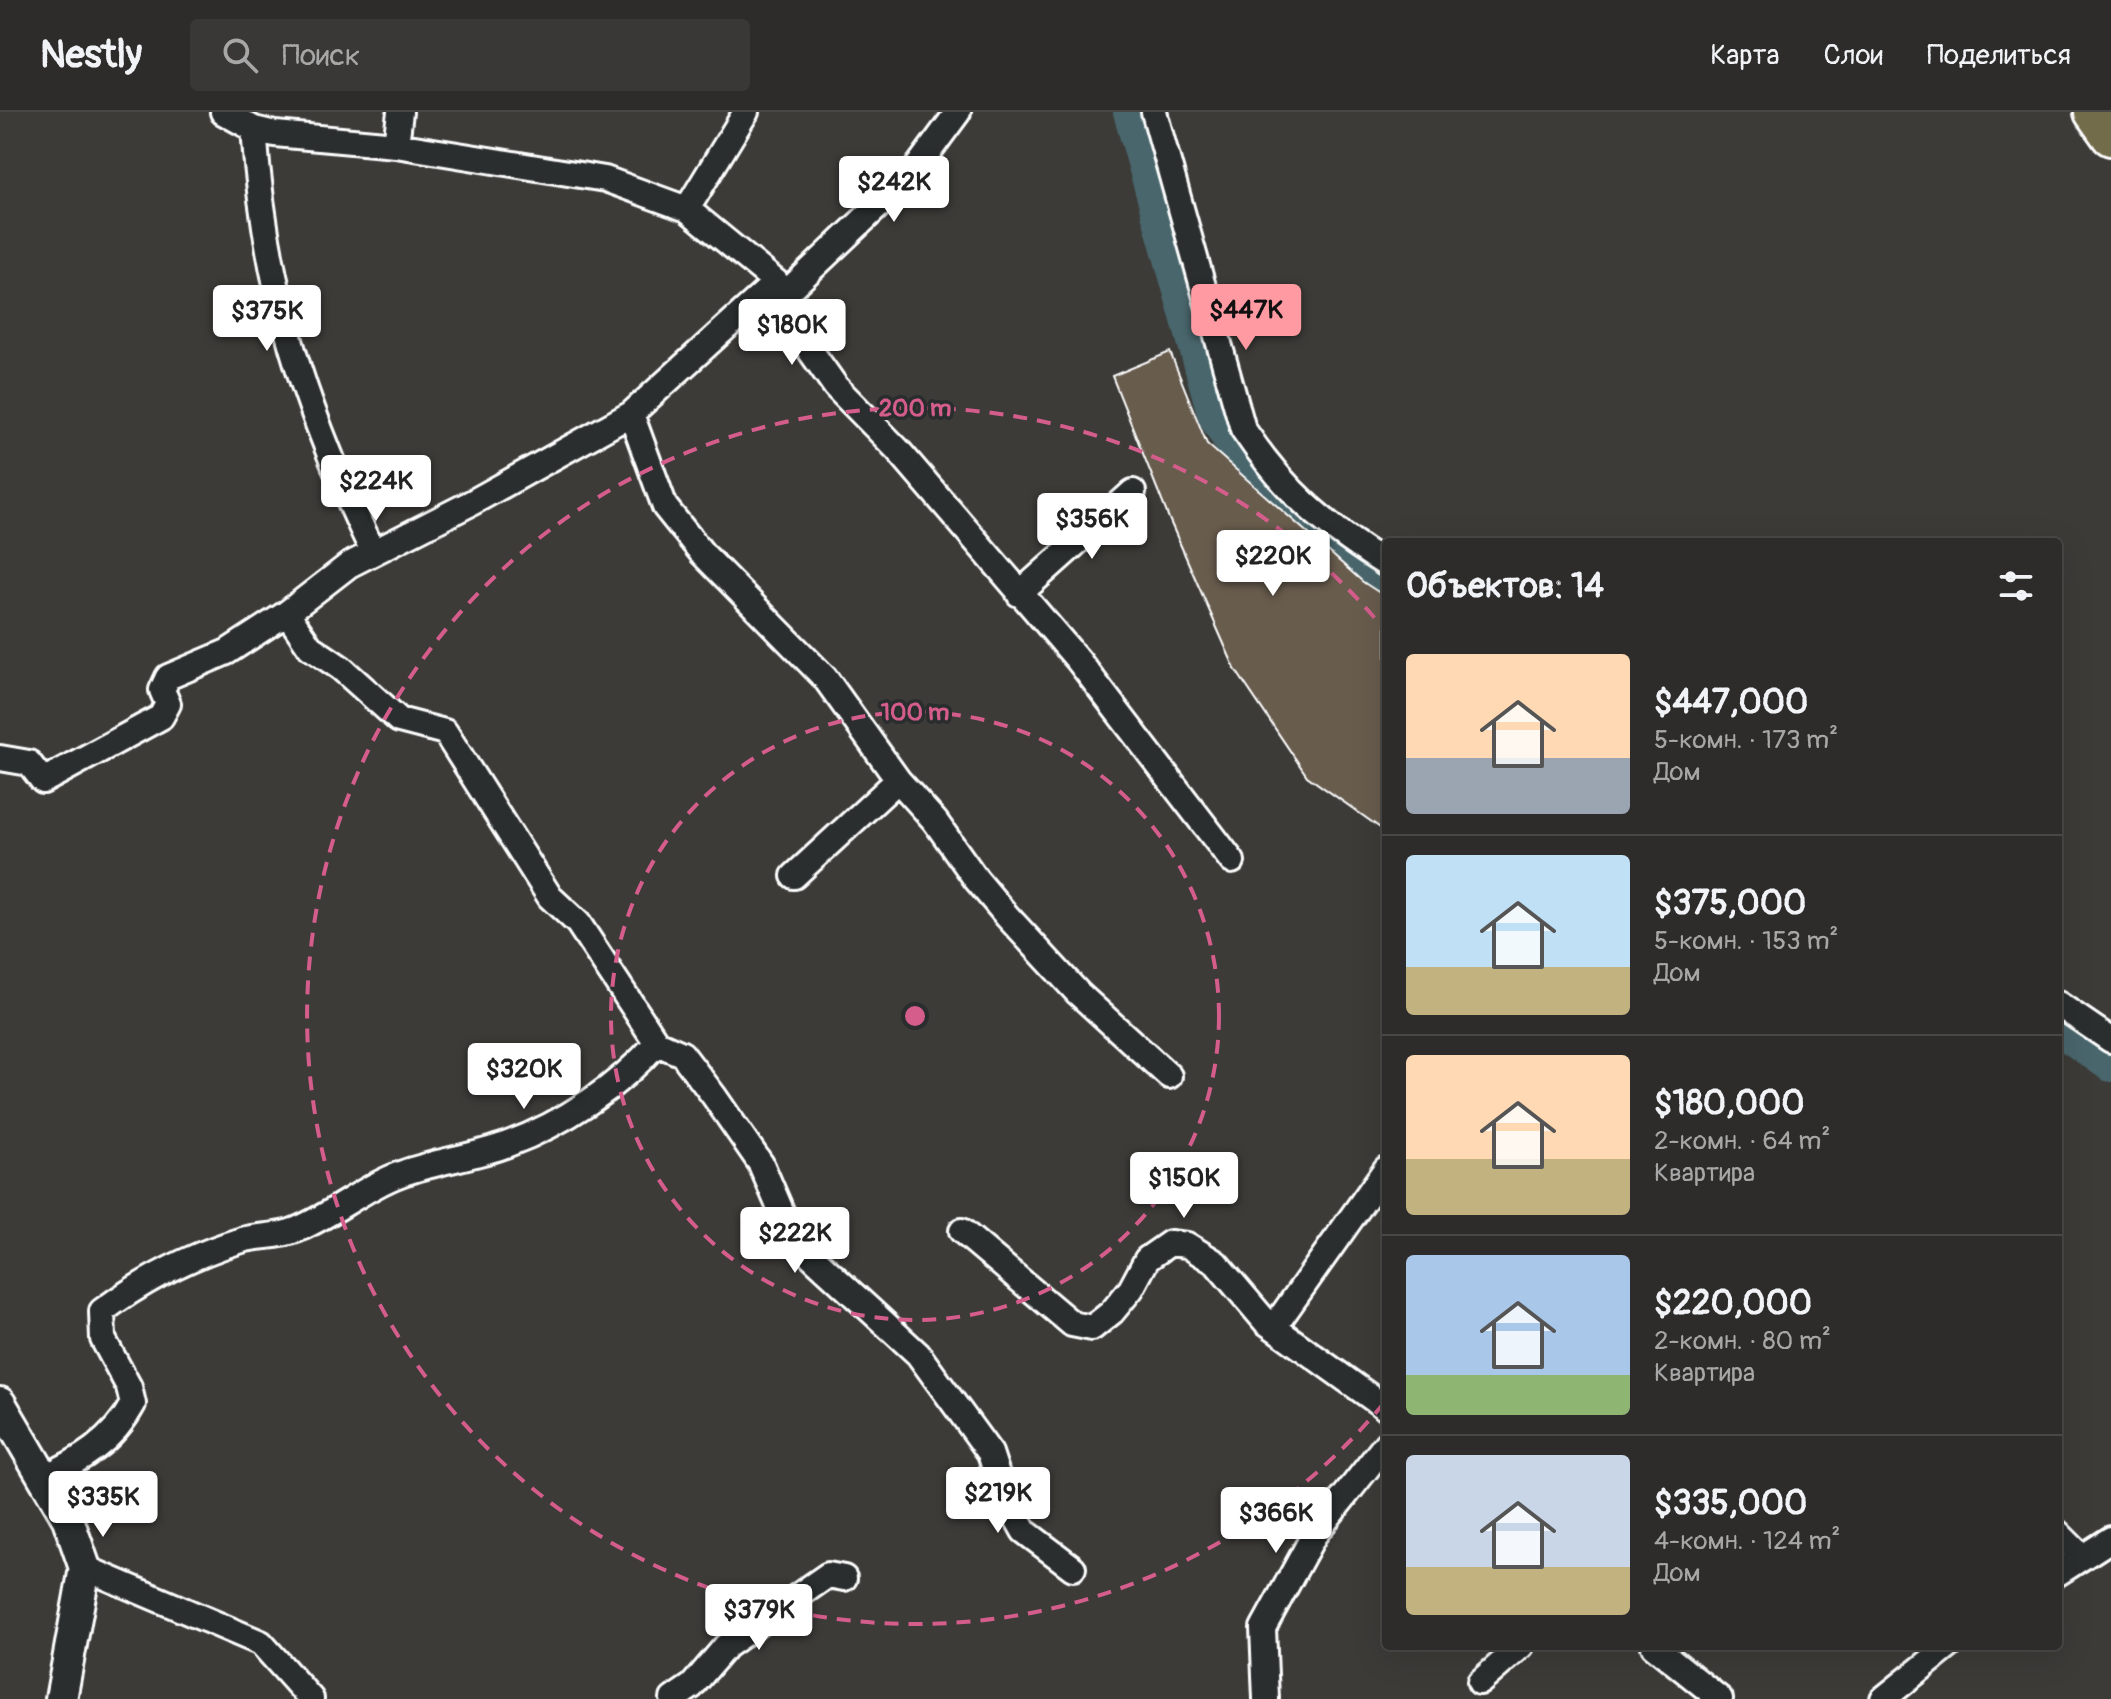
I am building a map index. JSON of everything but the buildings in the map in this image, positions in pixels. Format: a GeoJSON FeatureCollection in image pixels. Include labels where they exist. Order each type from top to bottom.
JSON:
{"type":"FeatureCollection","features":[{"type":"Feature","properties":{"kind":"main road"},"geometry":{"type":"LineString","coordinates":[[2094,112],[2111,136]]}},
{"type":"Feature","properties":{"kind":"street"},"geometry":{"type":"LineString","coordinates":[[223,112],[254,129],[396,145],[605,179],[687,209],[780,288],[807,346],[836,387],[898,450],[1078,660],[1232,861]]}},
{"type":"Feature","properties":{"kind":"street"},"geometry":{"type":"LineString","coordinates":[[396,145],[400,112]]}},
{"type":"Feature","properties":{"kind":"street"},"geometry":{"type":"LineString","coordinates":[[687,209],[746,112]]}},
{"type":"Feature","properties":{"kind":"street"},"geometry":{"type":"LineString","coordinates":[[0,758],[29,763],[43,781],[161,717],[168,704],[162,690],[168,677],[227,652],[287,613],[349,565],[631,414],[913,173],[958,112]]}},
{"type":"Feature","properties":{"kind":"street"},"geometry":{"type":"LineString","coordinates":[[1154,112],[1243,429],[1269,469],[1327,526],[1382,561]]}},
{"type":"Feature","properties":{"kind":"street"},"geometry":{"type":"LineString","coordinates":[[254,129],[268,257],[292,355],[331,465],[373,552]]}},
{"type":"Feature","properties":{"kind":"street"},"geometry":{"type":"LineString","coordinates":[[631,414],[665,507],[702,553],[825,678],[898,780],[935,821],[1007,916],[1078,993],[1169,1076]]}},
{"type":"Feature","properties":{"kind":"street"},"geometry":{"type":"LineString","coordinates":[[1019,594],[1133,492]]}},
{"type":"Feature","properties":{"kind":"street"},"geometry":{"type":"LineString","coordinates":[[287,613],[310,647],[341,668],[399,720],[445,732],[550,897],[578,923],[657,1043],[682,1054],[761,1164],[793,1239],[918,1354],[990,1453],[1003,1493],[1024,1531],[1073,1568]]}},
{"type":"Feature","properties":{"kind":"street"},"geometry":{"type":"LineString","coordinates":[[794,876],[898,780]]}},
{"type":"Feature","properties":{"kind":"street"},"geometry":{"type":"LineString","coordinates":[[2062,1007],[2111,1040]]}},
{"type":"Feature","properties":{"kind":"street"},"geometry":{"type":"LineString","coordinates":[[42,1478],[91,1453],[122,1423],[133,1404],[129,1387],[103,1339],[102,1311],[129,1291],[206,1253],[245,1239],[295,1231],[361,1191],[404,1173],[509,1144],[560,1121],[639,1064],[657,1043]]}},
{"type":"Feature","properties":{"kind":"street"},"geometry":{"type":"LineString","coordinates":[[1274,1327],[1382,1175]]}},
{"type":"Feature","properties":{"kind":"street"},"geometry":{"type":"LineString","coordinates":[[962,1231],[1072,1324],[1092,1328],[1112,1312],[1147,1259],[1170,1243],[1187,1245],[1216,1263],[1238,1292],[1274,1327],[1382,1405]]}},
{"type":"Feature","properties":{"kind":"street"},"geometry":{"type":"LineString","coordinates":[[0,1403],[68,1519],[85,1568],[61,1699]]}},
{"type":"Feature","properties":{"kind":"street"},"geometry":{"type":"LineString","coordinates":[[1266,1699],[1263,1628],[1314,1535],[1382,1449]]}},
{"type":"Feature","properties":{"kind":"street"},"geometry":{"type":"LineString","coordinates":[[2062,1537],[2082,1557]]}},
{"type":"Feature","properties":{"kind":"street"},"geometry":{"type":"LineString","coordinates":[[2062,1570],[2111,1539]]}},
{"type":"Feature","properties":{"kind":"street"},"geometry":{"type":"LineString","coordinates":[[85,1568],[261,1643],[311,1699]]}},
{"type":"Feature","properties":{"kind":"street"},"geometry":{"type":"LineString","coordinates":[[673,1699],[692,1686],[726,1646],[828,1575],[844,1578]]}},
{"type":"Feature","properties":{"kind":"street"},"geometry":{"type":"LineString","coordinates":[[1480,1682],[1516,1650]]}},
{"type":"Feature","properties":{"kind":"street"},"geometry":{"type":"LineString","coordinates":[[1659,1650],[1720,1699]]}},
{"type":"Feature","properties":{"kind":"street"},"geometry":{"type":"LineString","coordinates":[[1883,1699],[1944,1650]]}},
{"type":"Feature","properties":{"kind":"waterway"},"geometry":{"type":"LineString","coordinates":[[1131,112],[1216,416],[1256,480],[1312,532],[1382,580]]}},
{"type":"Feature","properties":{"kind":"waterway"},"geometry":{"type":"LineString","coordinates":[[2062,1030],[2111,1064]]}}]}
